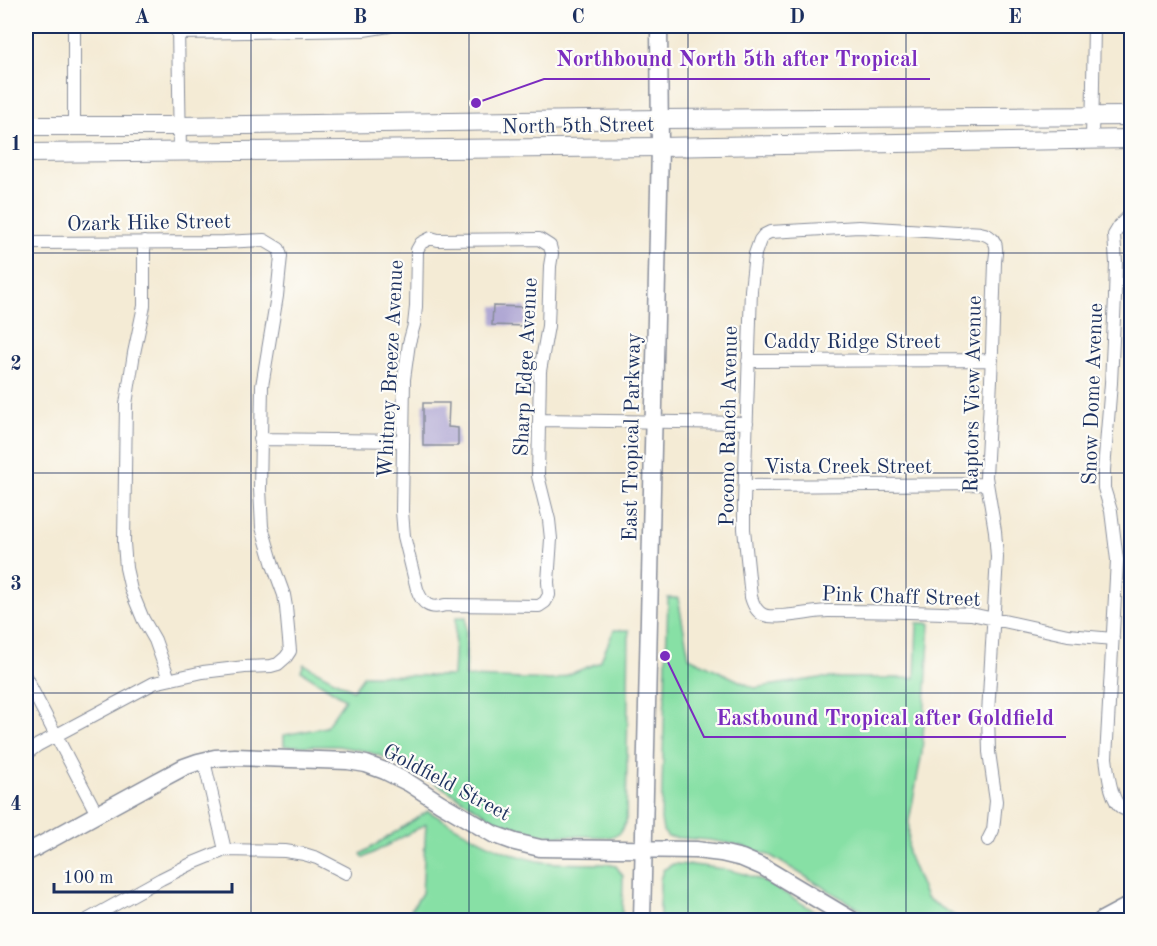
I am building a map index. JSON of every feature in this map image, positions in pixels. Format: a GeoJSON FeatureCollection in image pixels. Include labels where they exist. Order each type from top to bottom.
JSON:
{"type":"FeatureCollection","features":[{"type":"Feature","properties":{"kind":"main road","name":"North 5th Street"},"geometry":{"type":"LineString","coordinates":[[26,126],[1131,116]]}},
{"type":"Feature","properties":{"kind":"main road","name":"North 5th Street"},"geometry":{"type":"LineString","coordinates":[[26,153],[660,147],[1131,139]]}},
{"type":"Feature","properties":{"kind":"street"},"geometry":{"type":"LineString","coordinates":[[74,26],[74,126]]}},
{"type":"Feature","properties":{"kind":"street"},"geometry":{"type":"LineString","coordinates":[[180,152],[178,29],[364,30],[388,26]]}},
{"type":"Feature","properties":{"kind":"street","name":"East Tropical Parkway"},"geometry":{"type":"LineString","coordinates":[[642,921],[660,147],[659,26]]}},
{"type":"Feature","properties":{"kind":"street"},"geometry":{"type":"LineString","coordinates":[[1092,140],[1094,26]]}},
{"type":"Feature","properties":{"kind":"street","name":"Snow Dome Avenue"},"geometry":{"type":"LineString","coordinates":[[1126,221],[1114,235],[1115,297],[1104,488],[1111,511],[1117,560],[1106,758],[1114,799],[1120,808],[1130,811]]}},
{"type":"Feature","properties":{"kind":"street","name":"Raptors View Avenue"},"geometry":{"type":"LineString","coordinates":[[760,240],[770,232],[859,227],[971,232],[980,233],[994,242],[996,250],[986,477],[997,557],[988,714],[996,801],[993,830],[988,840]]}},
{"type":"Feature","properties":{"kind":"street","name":"Sharp Edge Avenue"},"geometry":{"type":"LineString","coordinates":[[421,243],[431,238],[438,240],[539,239],[550,246],[552,254],[548,326],[540,371],[538,420],[538,476],[551,538],[549,595],[539,606],[445,605],[430,607],[424,603]]}},
{"type":"Feature","properties":{"kind":"street","name":"Ozark Hike Street"},"geometry":{"type":"LineString","coordinates":[[26,246],[29,243],[264,240],[273,244],[279,249],[281,256],[274,319],[261,386],[260,439]]}},
{"type":"Feature","properties":{"kind":"street","name":"Pocono Ranch Avenue"},"geometry":{"type":"LineString","coordinates":[[759,612],[751,597],[744,529],[751,290],[755,254],[760,240]]}},
{"type":"Feature","properties":{"kind":"street"},"geometry":{"type":"LineString","coordinates":[[144,242],[144,306],[126,404],[124,543],[131,590],[155,640],[170,679]]}},
{"type":"Feature","properties":{"kind":"street","name":"Whitney Breeze Avenue"},"geometry":{"type":"LineString","coordinates":[[421,243],[417,250],[414,325],[404,378],[402,511],[404,536],[417,589],[424,603]]}},
{"type":"Feature","properties":{"kind":"street","name":"Caddy Ridge Street"},"geometry":{"type":"LineString","coordinates":[[748,361],[992,360]]}},
{"type":"Feature","properties":{"kind":"street"},"geometry":{"type":"LineString","coordinates":[[538,420],[747,423]]}},
{"type":"Feature","properties":{"kind":"street"},"geometry":{"type":"LineString","coordinates":[[26,754],[38,745],[154,683],[203,672],[271,666],[278,664],[286,657],[290,651],[284,595],[262,526],[260,439],[403,441]]}},
{"type":"Feature","properties":{"kind":"street","name":"Vista Creek Street"},"geometry":{"type":"LineString","coordinates":[[745,486],[987,484]]}},
{"type":"Feature","properties":{"kind":"street","name":"Pink Chaff Street"},"geometry":{"type":"LineString","coordinates":[[759,612],[775,617],[826,611],[971,614],[1068,635],[1113,639]]}},
{"type":"Feature","properties":{"kind":"street"},"geometry":{"type":"LineString","coordinates":[[26,678],[97,814]]}},
{"type":"Feature","properties":{"kind":"street","name":"Goldfield Street"},"geometry":{"type":"LineString","coordinates":[[26,853],[184,767],[204,761],[235,757],[348,761],[366,764],[385,771],[493,834],[515,842],[540,848],[696,850],[742,858],[763,867],[852,921]]}},
{"type":"Feature","properties":{"kind":"street"},"geometry":{"type":"LineString","coordinates":[[204,761],[225,850]]}},
{"type":"Feature","properties":{"kind":"street"},"geometry":{"type":"LineString","coordinates":[[87,921],[104,917],[161,879],[225,850],[285,851],[304,854],[346,873]]}},
{"type":"Feature","properties":{"kind":"street"},"geometry":{"type":"LineString","coordinates":[[1102,921],[1131,904]]}},
{"type":"Feature","properties":{"kind":"green space"},"geometry":{"type":"Polygon","coordinates":[[[668,598],[678,598],[689,657],[754,688],[820,678],[915,678],[917,623],[930,623],[922,753],[909,821],[908,854],[926,898],[961,920],[878,920],[771,856],[739,845],[668,837],[663,831],[661,819],[668,598]]]}},
{"type":"Feature","properties":{"kind":"green space"},"geometry":{"type":"Polygon","coordinates":[[[456,617],[466,617],[466,677],[555,680],[600,662],[614,630],[629,630],[626,822],[619,834],[610,837],[543,835],[497,821],[403,763],[365,751],[338,746],[284,746],[284,735],[326,727],[345,699],[301,671],[304,664],[353,690],[364,675],[453,676],[456,617]]]}},
{"type":"Feature","properties":{"kind":"green space"},"geometry":{"type":"Polygon","coordinates":[[[428,811],[509,853],[546,862],[616,866],[623,876],[622,920],[404,920],[422,893],[426,824],[364,858],[361,854],[428,811]]]}},
{"type":"Feature","properties":{"kind":"green space"},"geometry":{"type":"Polygon","coordinates":[[[673,864],[711,867],[747,875],[778,889],[829,920],[660,920],[660,880],[663,870],[673,864]]]}},
{"type":"Feature","properties":{"kind":"building"},"geometry":{"type":"Polygon","coordinates":[[[493,306],[526,307],[525,326],[492,325],[493,306]]]}},
{"type":"Feature","properties":{"kind":"building"},"geometry":{"type":"Polygon","coordinates":[[[423,403],[449,403],[448,427],[458,428],[458,446],[423,446],[423,403]]]}},
{"type":"Feature","properties":{"kind":"place","name":"Northbound North 5th after Tropical"},"geometry":{"type":"Point","coordinates":[476,103]}},
{"type":"Feature","properties":{"kind":"place","name":"Eastbound Tropical after Goldfield"},"geometry":{"type":"Point","coordinates":[665,656]}}]}
